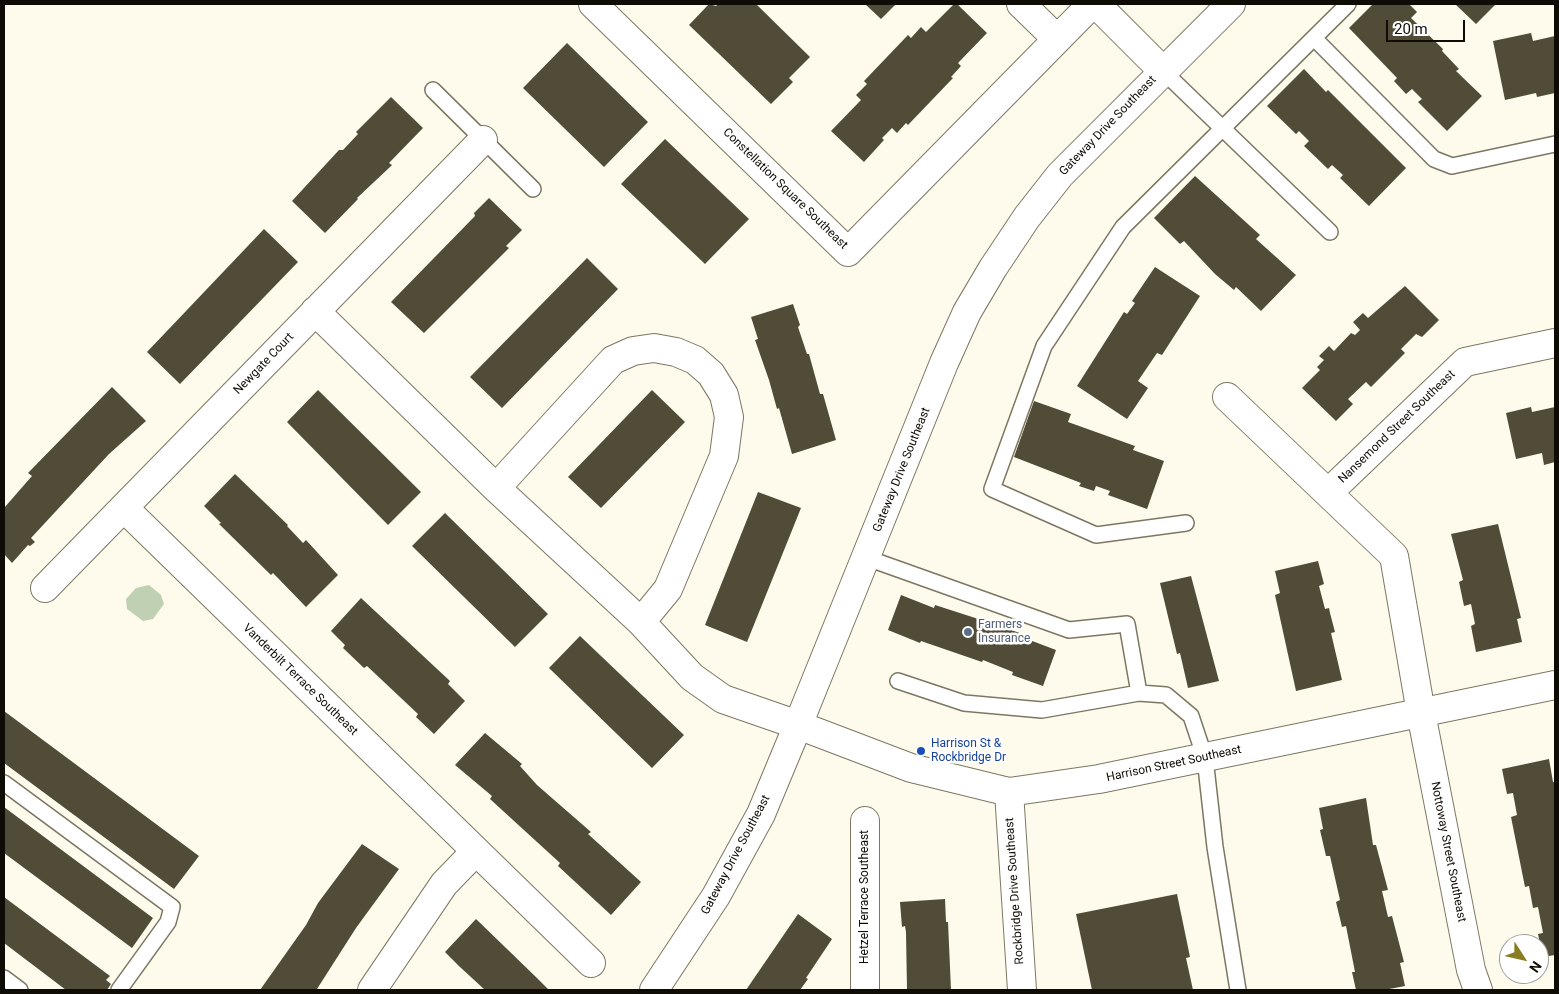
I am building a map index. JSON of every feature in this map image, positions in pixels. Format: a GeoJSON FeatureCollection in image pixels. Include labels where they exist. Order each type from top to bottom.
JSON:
{"type":"FeatureCollection","features":[{"type":"Feature","properties":{"kind":"street","name":"Constellation Square Southeast"},"geometry":{"type":"LineString","coordinates":[[593,4],[848,252],[1056,38],[1092,4]]}},
{"type":"Feature","properties":{"kind":"street"},"geometry":{"type":"LineString","coordinates":[[1021,4],[1056,38]]}},
{"type":"Feature","properties":{"kind":"street"},"geometry":{"type":"LineString","coordinates":[[1096,4],[1163,70]]}},
{"type":"Feature","properties":{"kind":"street","name":"Gateway Drive Southeast"},"geometry":{"type":"LineString","coordinates":[[654,990],[716,896],[761,814],[944,363],[967,312],[993,268],[1027,217],[1060,175],[1231,4]]}},
{"type":"Feature","properties":{"kind":"street","name":"Newgate Court"},"geometry":{"type":"LineString","coordinates":[[45,588],[483,140]]}},
{"type":"Feature","properties":{"kind":"street"},"geometry":{"type":"LineString","coordinates":[[315,311],[496,488],[641,622],[692,676],[723,699],[798,726]]}},
{"type":"Feature","properties":{"kind":"street","name":"Nansemond Street Southeast"},"geometry":{"type":"LineString","coordinates":[[1328,493],[1465,362],[1555,343]]}},
{"type":"Feature","properties":{"kind":"street"},"geometry":{"type":"LineString","coordinates":[[496,488],[612,360],[633,351],[654,348],[676,352],[695,360],[711,374],[724,395],[729,417],[724,456],[668,589],[641,622]]}},
{"type":"Feature","properties":{"kind":"street","name":"Nansemond Street Southeast"},"geometry":{"type":"LineString","coordinates":[[1227,397],[1394,556],[1421,713]]}},
{"type":"Feature","properties":{"kind":"street","name":"Vanderbilt Terrace Southeast"},"geometry":{"type":"LineString","coordinates":[[124,508],[475,852],[591,962]]}},
{"type":"Feature","properties":{"kind":"street","name":"Harrison Street Southeast"},"geometry":{"type":"LineString","coordinates":[[798,726],[911,768],[1009,792],[1099,780],[1555,685]]}},
{"type":"Feature","properties":{"kind":"street","name":"Nottoway Street Southeast"},"geometry":{"type":"LineString","coordinates":[[1421,713],[1472,970],[1478,990]]}},
{"type":"Feature","properties":{"kind":"street","name":"Rockbridge Drive Southeast"},"geometry":{"type":"LineString","coordinates":[[1009,792],[1022,990]]}},
{"type":"Feature","properties":{"kind":"street","name":"Hetzel Terrace Southeast"},"geometry":{"type":"LineString","coordinates":[[861,985],[865,821]]}},
{"type":"Feature","properties":{"kind":"street"},"geometry":{"type":"LineString","coordinates":[[372,990],[444,884],[475,852]]}},
{"type":"Feature","properties":{"kind":"lane"},"geometry":{"type":"LineString","coordinates":[[1186,524],[1096,535],[992,489],[1044,346],[1123,227],[1348,4]]}},
{"type":"Feature","properties":{"kind":"lane"},"geometry":{"type":"LineString","coordinates":[[1314,38],[1434,159],[1452,166],[1555,144]]}},
{"type":"Feature","properties":{"kind":"lane"},"geometry":{"type":"LineString","coordinates":[[1163,70],[1330,232]]}},
{"type":"Feature","properties":{"kind":"lane"},"geometry":{"type":"LineString","coordinates":[[434,90],[533,188]]}},
{"type":"Feature","properties":{"kind":"lane"},"geometry":{"type":"LineString","coordinates":[[866,558],[1069,630],[1127,624],[1139,693]]}},
{"type":"Feature","properties":{"kind":"lane"},"geometry":{"type":"LineString","coordinates":[[898,681],[964,703],[1042,710],[1139,693],[1166,694],[1191,716],[1205,758],[1215,847],[1238,990]]}},
{"type":"Feature","properties":{"kind":"lane"},"geometry":{"type":"LineString","coordinates":[[4,783],[172,907],[168,922],[119,990]]}},
{"type":"Feature","properties":{"kind":"lane"},"geometry":{"type":"LineString","coordinates":[[4,978],[20,990]]}},
{"type":"Feature","properties":{"kind":"green space"},"geometry":{"type":"Polygon","coordinates":[[[149,585],[161,595],[164,604],[153,619],[143,621],[127,609],[126,599],[136,588],[149,585]]]}},
{"type":"Feature","properties":{"kind":"building"},"geometry":{"type":"Polygon","coordinates":[[[709,4],[716,6],[718,4],[756,4],[810,57],[789,78],[793,82],[771,104],[689,25],[709,4]]]}},
{"type":"Feature","properties":{"kind":"building"},"geometry":{"type":"Polygon","coordinates":[[[865,4],[896,4],[881,19],[865,4]]]}},
{"type":"Feature","properties":{"kind":"building"},"geometry":{"type":"Polygon","coordinates":[[[954,4],[957,4],[987,33],[958,63],[961,66],[951,77],[953,78],[908,125],[906,123],[897,133],[892,128],[864,162],[831,131],[861,100],[856,95],[867,84],[864,81],[908,35],[911,38],[921,27],[926,32],[954,4]]]}},
{"type":"Feature","properties":{"kind":"building"},"geometry":{"type":"Polygon","coordinates":[[[1373,4],[1409,4],[1417,12],[1411,18],[1443,49],[1442,51],[1459,69],[1456,71],[1482,96],[1447,131],[1418,102],[1422,99],[1412,89],[1406,94],[1394,81],[1397,78],[1349,28],[1373,4]]]}},
{"type":"Feature","properties":{"kind":"building"},"geometry":{"type":"Polygon","coordinates":[[[1455,4],[1496,4],[1476,24],[1455,4]]]}},
{"type":"Feature","properties":{"kind":"building"},"geometry":{"type":"Polygon","coordinates":[[[1531,33],[1533,41],[1555,36],[1555,93],[1537,97],[1536,93],[1505,100],[1493,41],[1531,33]]]}},
{"type":"Feature","properties":{"kind":"building"},"geometry":{"type":"Polygon","coordinates":[[[567,43],[648,122],[604,167],[523,88],[567,43]]]}},
{"type":"Feature","properties":{"kind":"building"},"geometry":{"type":"Polygon","coordinates":[[[1304,69],[1326,92],[1328,90],[1406,168],[1369,206],[1340,178],[1343,175],[1332,165],[1328,169],[1304,146],[1309,141],[1299,131],[1296,134],[1267,106],[1304,69]]]}},
{"type":"Feature","properties":{"kind":"building"},"geometry":{"type":"Polygon","coordinates":[[[391,97],[423,128],[389,163],[392,165],[357,198],[325,233],[292,201],[339,150],[343,150],[358,134],[356,132],[391,97]]]}},
{"type":"Feature","properties":{"kind":"building"},"geometry":{"type":"Polygon","coordinates":[[[665,139],[749,219],[705,264],[621,184],[665,139]]]}},
{"type":"Feature","properties":{"kind":"building"},"geometry":{"type":"Polygon","coordinates":[[[1195,176],[1260,235],[1256,239],[1296,275],[1261,311],[1236,287],[1234,290],[1215,274],[1184,241],[1180,244],[1154,218],[1195,176]]]}},
{"type":"Feature","properties":{"kind":"building"},"geometry":{"type":"Polygon","coordinates":[[[489,198],[522,230],[506,246],[509,248],[424,333],[391,302],[475,216],[474,213],[489,198]]]}},
{"type":"Feature","properties":{"kind":"building"},"geometry":{"type":"Polygon","coordinates":[[[264,229],[298,262],[180,384],[147,352],[264,229]]]}},
{"type":"Feature","properties":{"kind":"building"},"geometry":{"type":"Polygon","coordinates":[[[587,258],[618,289],[502,408],[470,377],[587,258]]]}},
{"type":"Feature","properties":{"kind":"building"},"geometry":{"type":"Polygon","coordinates":[[[1155,267],[1200,296],[1162,355],[1157,353],[1138,381],[1148,388],[1127,419],[1077,386],[1124,312],[1127,314],[1135,303],[1132,301],[1155,267]]]}},
{"type":"Feature","properties":{"kind":"building"},"geometry":{"type":"Polygon","coordinates":[[[1405,286],[1439,320],[1422,337],[1416,334],[1401,349],[1405,353],[1371,387],[1366,382],[1348,399],[1353,404],[1336,421],[1302,388],[1320,370],[1317,367],[1324,360],[1319,356],[1329,346],[1334,351],[1351,333],[1355,335],[1360,330],[1353,322],[1363,313],[1368,318],[1405,286]]]}},
{"type":"Feature","properties":{"kind":"building"},"geometry":{"type":"Polygon","coordinates":[[[793,304],[800,325],[798,327],[807,354],[809,354],[820,394],[823,394],[836,440],[792,454],[779,408],[777,409],[755,340],[758,339],[751,317],[793,304]]]}},
{"type":"Feature","properties":{"kind":"building"},"geometry":{"type":"Polygon","coordinates":[[[112,387],[146,421],[109,454],[31,538],[35,542],[30,546],[28,545],[12,563],[4,554],[4,508],[32,476],[28,473],[112,387]]]}},
{"type":"Feature","properties":{"kind":"building"},"geometry":{"type":"Polygon","coordinates":[[[318,390],[421,492],[388,525],[287,422],[318,390]]]}},
{"type":"Feature","properties":{"kind":"building"},"geometry":{"type":"Polygon","coordinates":[[[652,390],[685,422],[601,508],[568,477],[652,390]]]}},
{"type":"Feature","properties":{"kind":"building"},"geometry":{"type":"Polygon","coordinates":[[[1034,401],[1071,414],[1068,422],[1135,446],[1133,450],[1164,461],[1147,509],[1108,495],[1110,491],[1096,486],[1094,491],[1079,486],[1081,483],[1014,457],[1034,401]]]}},
{"type":"Feature","properties":{"kind":"building"},"geometry":{"type":"Polygon","coordinates":[[[1531,407],[1532,412],[1555,407],[1555,462],[1544,465],[1542,453],[1516,459],[1506,413],[1531,407]]]}},
{"type":"Feature","properties":{"kind":"building"},"geometry":{"type":"Polygon","coordinates":[[[235,474],[288,525],[303,543],[306,540],[338,575],[306,607],[273,573],[271,575],[219,524],[221,523],[204,506],[235,474]]]}},
{"type":"Feature","properties":{"kind":"building"},"geometry":{"type":"Polygon","coordinates":[[[758,492],[801,508],[747,642],[705,625],[758,492]]]}},
{"type":"Feature","properties":{"kind":"building"},"geometry":{"type":"Polygon","coordinates":[[[445,513],[548,614],[515,647],[412,546],[445,513]]]}},
{"type":"Feature","properties":{"kind":"building"},"geometry":{"type":"Polygon","coordinates":[[[1498,524],[1521,618],[1517,619],[1522,642],[1476,652],[1471,626],[1475,624],[1471,604],[1464,606],[1459,582],[1463,580],[1451,534],[1498,524]]]}},
{"type":"Feature","properties":{"kind":"building"},"geometry":{"type":"Polygon","coordinates":[[[1318,561],[1324,584],[1319,586],[1325,609],[1329,608],[1335,632],[1331,633],[1342,680],[1296,691],[1275,595],[1280,593],[1275,571],[1318,561]]]}},
{"type":"Feature","properties":{"kind":"building"},"geometry":{"type":"Polygon","coordinates":[[[1191,576],[1219,681],[1188,688],[1180,653],[1177,654],[1160,583],[1191,576]]]}},
{"type":"Feature","properties":{"kind":"building"},"geometry":{"type":"Polygon","coordinates":[[[901,595],[934,608],[935,605],[1028,636],[1027,639],[1056,650],[1043,686],[1012,675],[1013,672],[983,660],[982,662],[921,641],[920,643],[888,630],[901,595]]]}},
{"type":"Feature","properties":{"kind":"building"},"geometry":{"type":"Polygon","coordinates":[[[361,598],[450,681],[448,684],[465,701],[434,734],[416,717],[418,714],[367,666],[364,668],[343,648],[345,645],[331,631],[361,598]]]}},
{"type":"Feature","properties":{"kind":"building"},"geometry":{"type":"Polygon","coordinates":[[[580,636],[684,735],[652,768],[549,668],[580,636]]]}},
{"type":"Feature","properties":{"kind":"building"},"geometry":{"type":"Polygon","coordinates":[[[4,711],[199,856],[174,889],[4,763],[4,711]]]}},
{"type":"Feature","properties":{"kind":"building"},"geometry":{"type":"Polygon","coordinates":[[[485,733],[522,764],[520,766],[537,785],[591,832],[588,834],[641,882],[611,915],[558,866],[560,863],[490,799],[492,796],[455,765],[485,733]]]}},
{"type":"Feature","properties":{"kind":"building"},"geometry":{"type":"Polygon","coordinates":[[[1549,759],[1553,782],[1555,782],[1555,955],[1549,956],[1549,934],[1538,934],[1543,933],[1538,907],[1533,908],[1529,886],[1525,887],[1511,817],[1517,815],[1513,793],[1507,794],[1502,769],[1549,759]]]}},
{"type":"Feature","properties":{"kind":"building"},"geometry":{"type":"Polygon","coordinates":[[[1366,798],[1373,845],[1376,845],[1388,890],[1382,891],[1388,917],[1392,916],[1404,962],[1400,963],[1405,986],[1384,990],[1356,990],[1352,972],[1355,972],[1346,926],[1342,927],[1336,902],[1340,900],[1330,856],[1326,856],[1320,830],[1323,829],[1319,808],[1366,798]]]}},
{"type":"Feature","properties":{"kind":"building"},"geometry":{"type":"Polygon","coordinates":[[[4,807],[153,918],[132,948],[4,853],[4,807]]]}},
{"type":"Feature","properties":{"kind":"building"},"geometry":{"type":"Polygon","coordinates":[[[362,844],[399,869],[356,928],[317,989],[260,990],[306,925],[318,903],[362,844]]]}},
{"type":"Feature","properties":{"kind":"building"},"geometry":{"type":"Polygon","coordinates":[[[1177,894],[1190,957],[1186,958],[1193,990],[1092,990],[1076,914],[1177,894]]]}},
{"type":"Feature","properties":{"kind":"building"},"geometry":{"type":"Polygon","coordinates":[[[4,897],[110,976],[106,980],[111,984],[107,990],[66,990],[4,943],[4,897]]]}},
{"type":"Feature","properties":{"kind":"building"},"geometry":{"type":"Polygon","coordinates":[[[945,899],[951,990],[907,990],[906,932],[905,926],[902,927],[900,902],[945,899]]]}},
{"type":"Feature","properties":{"kind":"building"},"geometry":{"type":"Polygon","coordinates":[[[798,914],[832,939],[806,978],[808,979],[800,990],[746,990],[798,914]]]}},
{"type":"Feature","properties":{"kind":"building"},"geometry":{"type":"Polygon","coordinates":[[[476,919],[549,990],[485,990],[460,967],[445,952],[476,919]]]}},
{"type":"Feature","properties":{"kind":"place","name":"Farmers Insurance"},"geometry":{"type":"Point","coordinates":[968,632]}},
{"type":"Feature","properties":{"kind":"place","name":"Harrison St & Rockbridge Dr"},"geometry":{"type":"Point","coordinates":[921,751]}}]}
